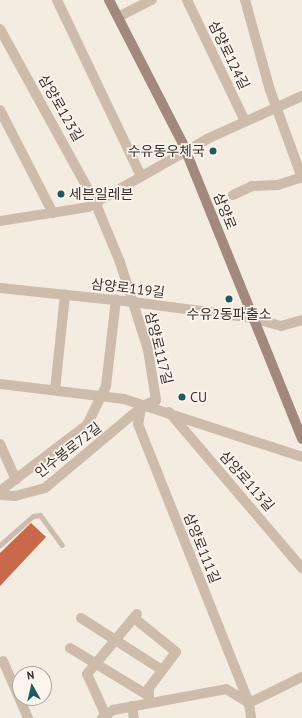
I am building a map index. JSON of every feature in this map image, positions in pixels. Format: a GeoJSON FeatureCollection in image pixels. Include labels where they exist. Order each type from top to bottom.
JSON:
{"type":"FeatureCollection","features":[{"type":"Feature","properties":{"kind":"main road","name":"삼양로"},"geometry":{"type":"LineString","coordinates":[[109,0],[186,151],[302,438]]}},
{"type":"Feature","properties":{"kind":"street"},"geometry":{"type":"LineString","coordinates":[[57,0],[141,176]]}},
{"type":"Feature","properties":{"kind":"street"},"geometry":{"type":"LineString","coordinates":[[118,17],[152,0]]}},
{"type":"Feature","properties":{"kind":"street","name":"삼양로124길"},"geometry":{"type":"LineString","coordinates":[[187,0],[245,121]]}},
{"type":"Feature","properties":{"kind":"street","name":"삼양로124길"},"geometry":{"type":"LineString","coordinates":[[245,0],[276,107],[302,178]]}},
{"type":"Feature","properties":{"kind":"street","name":"삼양로123길"},"geometry":{"type":"LineString","coordinates":[[0,29],[95,202]]}},
{"type":"Feature","properties":{"kind":"street"},"geometry":{"type":"LineString","coordinates":[[0,221],[88,207],[186,151],[245,121],[302,96]]}},
{"type":"Feature","properties":{"kind":"street"},"geometry":{"type":"LineString","coordinates":[[0,110],[53,213]]}},
{"type":"Feature","properties":{"kind":"street"},"geometry":{"type":"LineString","coordinates":[[233,194],[252,186],[278,185],[302,178]]}},
{"type":"Feature","properties":{"kind":"street","name":"삼양로117길"},"geometry":{"type":"LineString","coordinates":[[95,202],[132,302],[155,390],[156,400],[144,405]]}},
{"type":"Feature","properties":{"kind":"street","name":"삼양로119길"},"geometry":{"type":"LineString","coordinates":[[0,288],[116,300],[253,318],[281,326],[302,320]]}},
{"type":"Feature","properties":{"kind":"street"},"geometry":{"type":"LineString","coordinates":[[55,390],[65,295]]}},
{"type":"Feature","properties":{"kind":"street"},"geometry":{"type":"LineString","coordinates":[[99,396],[106,386],[116,300]]}},
{"type":"Feature","properties":{"kind":"street"},"geometry":{"type":"LineString","coordinates":[[0,384],[99,396],[144,405],[302,456]]}},
{"type":"Feature","properties":{"kind":"street","name":"인수봉로72길"},"geometry":{"type":"LineString","coordinates":[[0,491],[87,425],[99,396]]}},
{"type":"Feature","properties":{"kind":"street","name":"인수봉로72길"},"geometry":{"type":"LineString","coordinates":[[0,495],[15,496],[45,488],[144,405]]}},
{"type":"Feature","properties":{"kind":"street","name":"삼양로111길"},"geometry":{"type":"LineString","coordinates":[[144,405],[138,413],[138,424],[249,703],[251,718]]}},
{"type":"Feature","properties":{"kind":"street","name":"삼양로113길"},"geometry":{"type":"LineString","coordinates":[[169,412],[302,568]]}},
{"type":"Feature","properties":{"kind":"street","name":"인수봉로72길"},"geometry":{"type":"LineString","coordinates":[[0,444],[16,480]]}},
{"type":"Feature","properties":{"kind":"street"},"geometry":{"type":"LineString","coordinates":[[149,700],[149,688],[176,652],[135,616],[87,674],[105,717],[149,700],[226,689],[249,703],[302,677]]}},
{"type":"Feature","properties":{"kind":"street"},"geometry":{"type":"LineString","coordinates":[[81,618],[116,639],[162,670]]}},
{"type":"Feature","properties":{"kind":"street"},"geometry":{"type":"LineString","coordinates":[[70,648],[96,663],[149,700]]}},
{"type":"Feature","properties":{"kind":"street"},"geometry":{"type":"LineString","coordinates":[[3,661],[28,718]]}},
{"type":"Feature","properties":{"kind":"street"},"geometry":{"type":"LineString","coordinates":[[132,706],[134,718]]}},
{"type":"Feature","properties":{"kind":"lane"},"geometry":{"type":"LineString","coordinates":[[0,545],[33,516],[40,515],[62,546]]}},
{"type":"Feature","properties":{"kind":"building"},"geometry":{"type":"Polygon","coordinates":[[[31,523],[46,537],[0,586],[0,553],[31,523]]]}},
{"type":"Feature","properties":{"kind":"place","name":"수유동우체국"},"geometry":{"type":"Point","coordinates":[213,151]}},
{"type":"Feature","properties":{"kind":"place","name":"세븐일레븐"},"geometry":{"type":"Point","coordinates":[61,194]}},
{"type":"Feature","properties":{"kind":"place","name":"수유2동파출소"},"geometry":{"type":"Point","coordinates":[229,299]}},
{"type":"Feature","properties":{"kind":"place","name":"CU"},"geometry":{"type":"Point","coordinates":[182,397]}}]}
